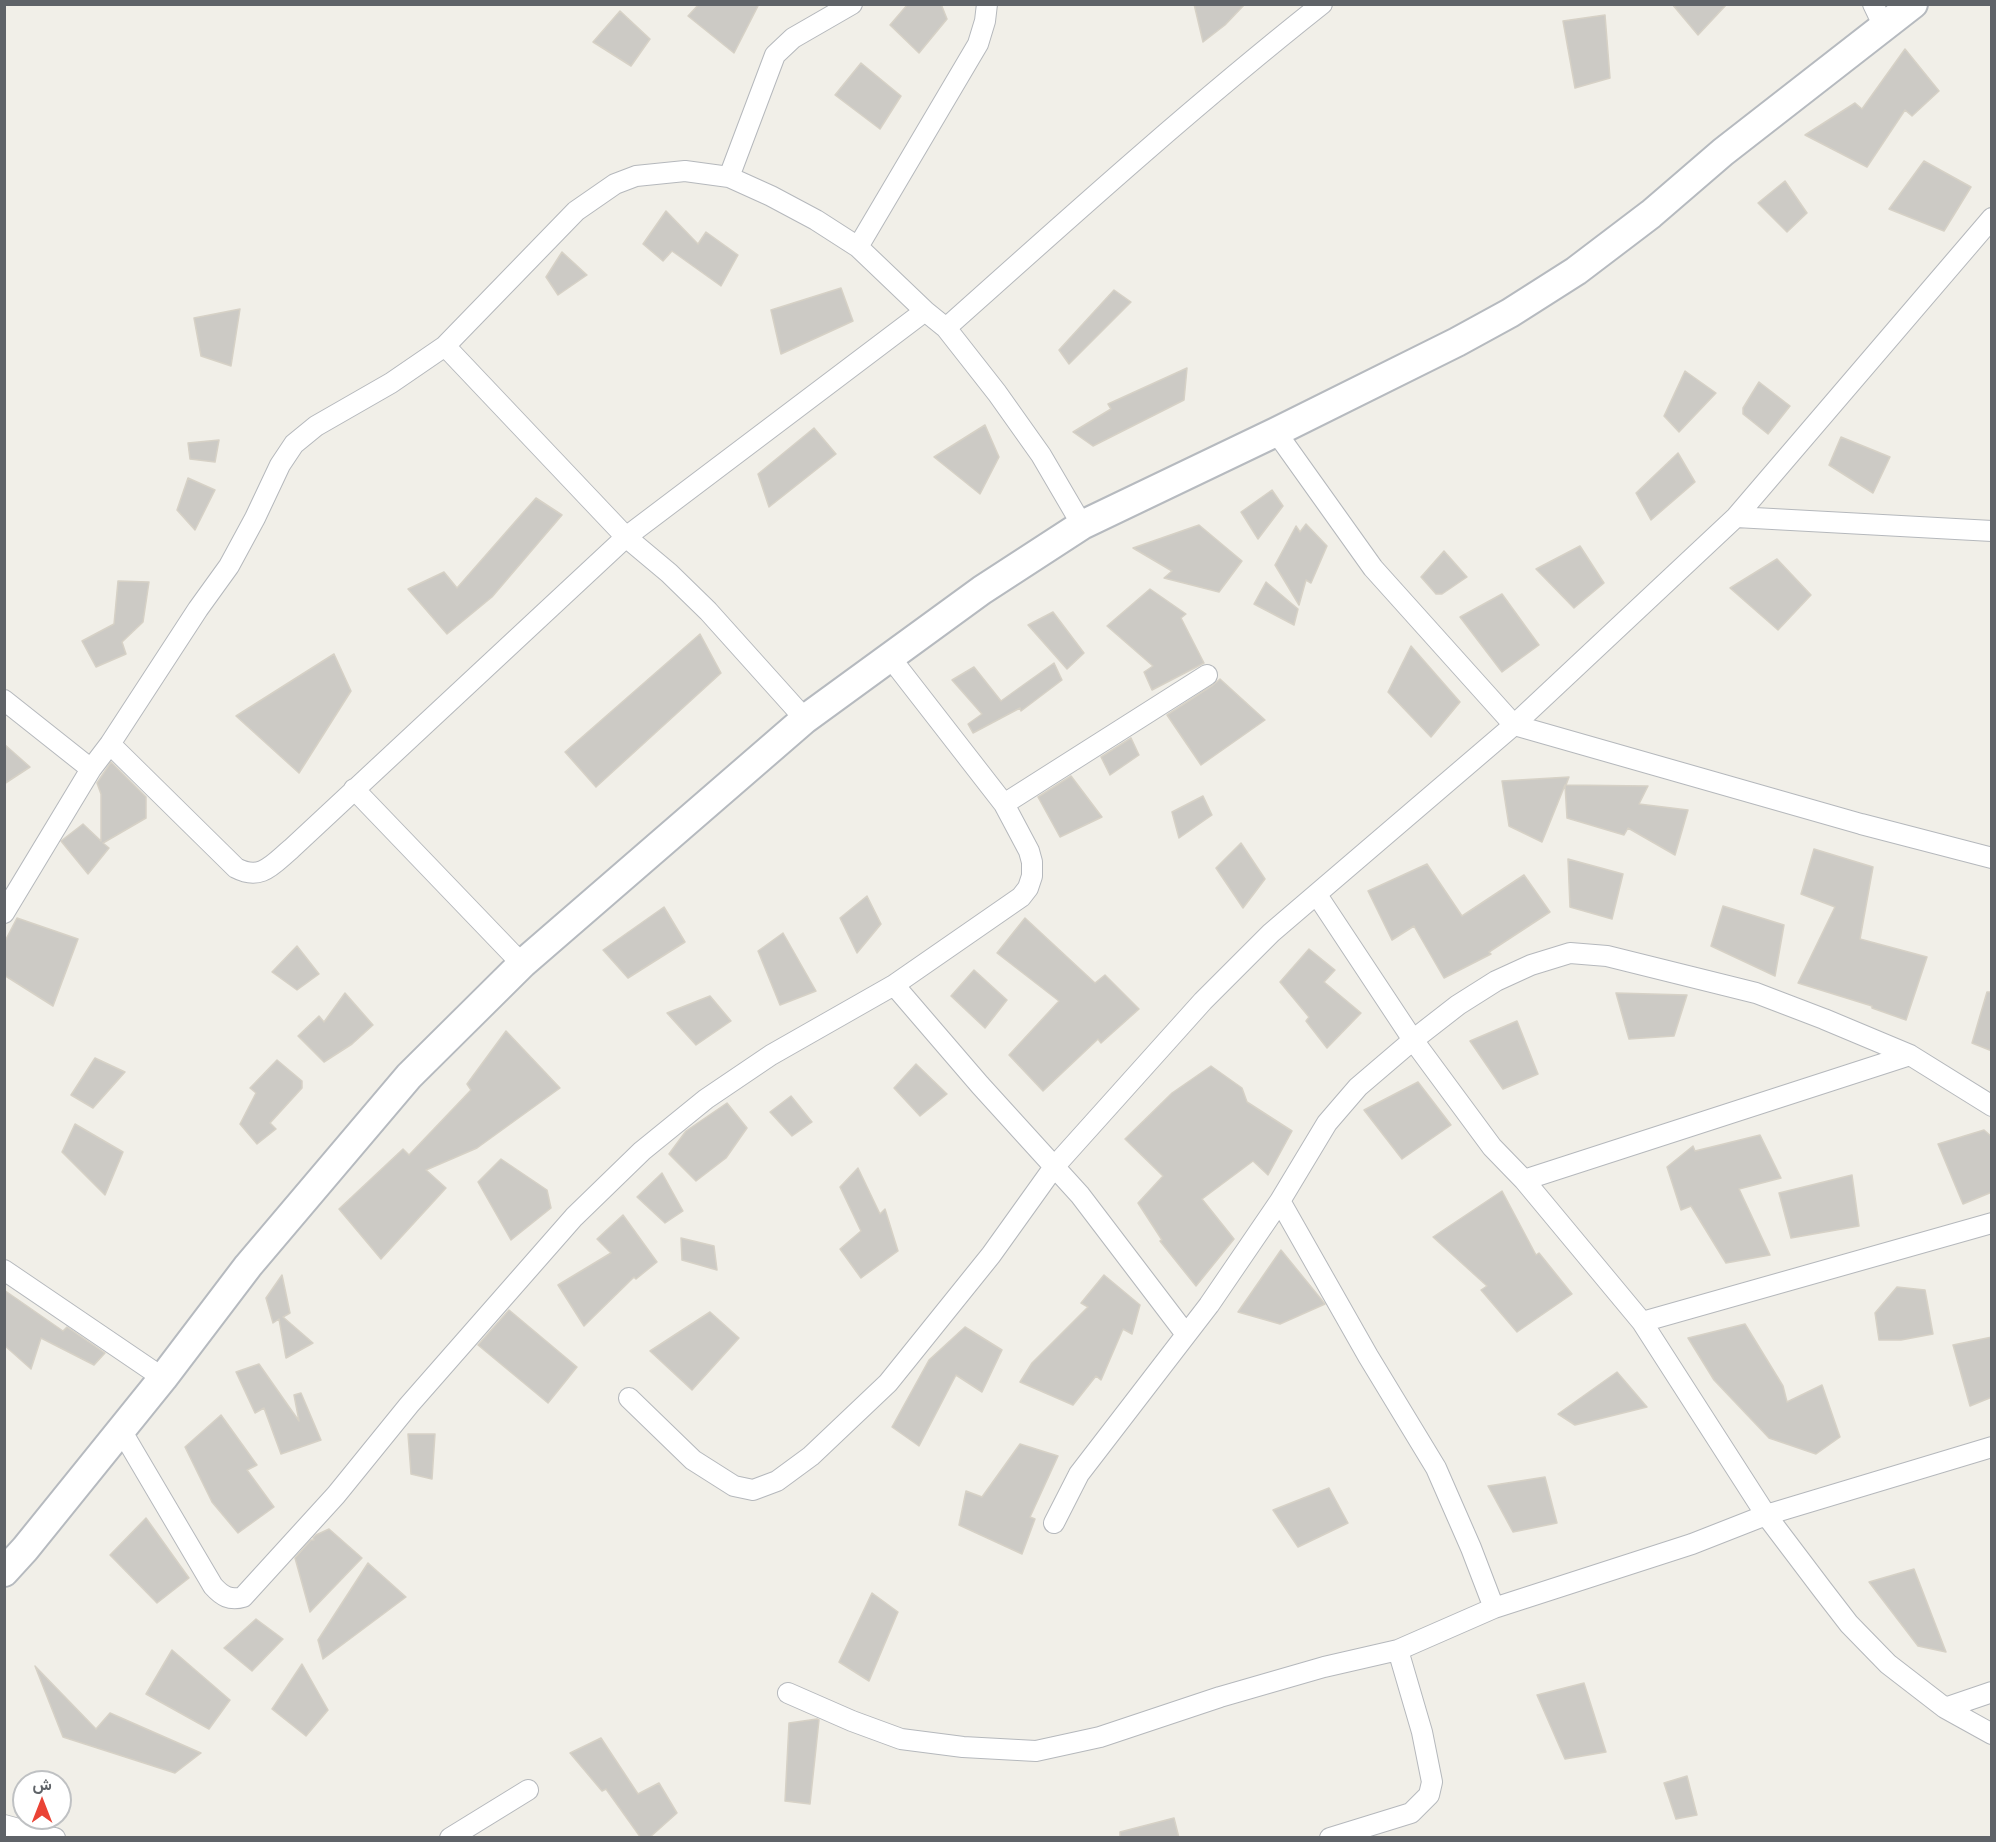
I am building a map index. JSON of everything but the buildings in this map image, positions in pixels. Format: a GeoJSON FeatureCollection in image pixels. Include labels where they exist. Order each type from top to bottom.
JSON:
{"type":"FeatureCollection","features":[{"type":"Feature","properties":{"kind":"main road"},"geometry":{"type":"LineString","coordinates":[[4,1572],[163,1378],[248,1266],[409,1076],[522,964],[805,719],[982,590],[1082,525],[1457,342],[1510,313],[1576,271],[1651,214],[1879,16],[1913,4]]}},
{"type":"Feature","properties":{"kind":"street"},"geometry":{"type":"LineString","coordinates":[[729,177],[775,55],[793,38],[852,4]]}},
{"type":"Feature","properties":{"kind":"street"},"geometry":{"type":"LineString","coordinates":[[858,247],[978,44],[987,4]]}},
{"type":"Feature","properties":{"kind":"street"},"geometry":{"type":"LineString","coordinates":[[946,328],[1227,81],[1322,4]]}},
{"type":"Feature","properties":{"kind":"street"},"geometry":{"type":"LineString","coordinates":[[4,913],[91,769],[229,566],[283,460],[294,444],[316,426],[399,378],[445,346],[576,211],[615,184],[636,176],[655,172],[685,171],[729,177],[807,215],[858,247],[924,311],[946,328],[997,393],[1041,455],[1082,525]]}},
{"type":"Feature","properties":{"kind":"street"},"geometry":{"type":"LineString","coordinates":[[629,1398],[693,1460],[734,1486],[753,1490],[777,1481],[811,1456],[888,1383],[991,1255],[1054,1167],[1203,1000],[1271,933],[1514,725],[1736,517],[1992,218]]}},
{"type":"Feature","properties":{"kind":"street"},"geometry":{"type":"LineString","coordinates":[[110,744],[236,868],[246,874],[256,874],[269,868],[626,537],[924,311]]}},
{"type":"Feature","properties":{"kind":"street"},"geometry":{"type":"LineString","coordinates":[[445,346],[626,537],[669,573],[708,611],[805,719]]}},
{"type":"Feature","properties":{"kind":"street"},"geometry":{"type":"LineString","coordinates":[[1276,432],[1373,567],[1514,725],[1861,824],[1992,858]]}},
{"type":"Feature","properties":{"kind":"street"},"geometry":{"type":"LineString","coordinates":[[1736,517],[1992,531]]}},
{"type":"Feature","properties":{"kind":"street"},"geometry":{"type":"LineString","coordinates":[[121,1430],[213,1586],[222,1596],[235,1599],[243,1597],[336,1495],[409,1405],[566,1225],[642,1151],[706,1099],[771,1054],[894,985],[1016,901],[1028,888],[1032,876],[1029,851],[1004,804],[889,656]]}},
{"type":"Feature","properties":{"kind":"street"},"geometry":{"type":"LineString","coordinates":[[1004,804],[1207,675]]}},
{"type":"Feature","properties":{"kind":"street"},"geometry":{"type":"LineString","coordinates":[[4,700],[91,769]]}},
{"type":"Feature","properties":{"kind":"street"},"geometry":{"type":"LineString","coordinates":[[354,789],[522,964]]}},
{"type":"Feature","properties":{"kind":"street"},"geometry":{"type":"LineString","coordinates":[[1317,895],[1413,1040],[1492,1147],[1524,1180],[1642,1322],[1766,1515],[1849,1624],[1888,1664],[1945,1708],[1992,1734]]}},
{"type":"Feature","properties":{"kind":"street"},"geometry":{"type":"LineString","coordinates":[[1054,1523],[1079,1474],[1185,1333],[1209,1305],[1280,1201],[1327,1123],[1358,1087],[1458,1005],[1496,981],[1531,965],[1570,953],[1607,956],[1756,993],[1824,1018],[1910,1055],[1992,1106]]}},
{"type":"Feature","properties":{"kind":"street"},"geometry":{"type":"LineString","coordinates":[[894,985],[1080,1195],[1185,1333]]}},
{"type":"Feature","properties":{"kind":"street"},"geometry":{"type":"LineString","coordinates":[[1524,1180],[1910,1055]]}},
{"type":"Feature","properties":{"kind":"street"},"geometry":{"type":"LineString","coordinates":[[1280,1201],[1368,1356],[1436,1468],[1494,1608]]}},
{"type":"Feature","properties":{"kind":"street"},"geometry":{"type":"LineString","coordinates":[[1642,1322],[1992,1223]]}},
{"type":"Feature","properties":{"kind":"street"},"geometry":{"type":"LineString","coordinates":[[4,1270],[163,1378]]}},
{"type":"Feature","properties":{"kind":"street"},"geometry":{"type":"LineString","coordinates":[[788,1694],[901,1739],[963,1748],[1036,1750],[1100,1737],[1220,1697],[1324,1667],[1398,1650],[1494,1608],[1692,1544],[1766,1515],[1992,1448]]}},
{"type":"Feature","properties":{"kind":"street"},"geometry":{"type":"LineString","coordinates":[[1330,1838],[1411,1813],[1428,1795],[1432,1782],[1422,1732],[1398,1650]]}},
{"type":"Feature","properties":{"kind":"street"},"geometry":{"type":"LineString","coordinates":[[1945,1708],[1992,1692]]}},
{"type":"Feature","properties":{"kind":"street"},"geometry":{"type":"LineString","coordinates":[[450,1838],[528,1790]]}},
{"type":"Feature","properties":{"kind":"street"},"geometry":{"type":"LineString","coordinates":[[4,1825],[55,1838]]}}]}
